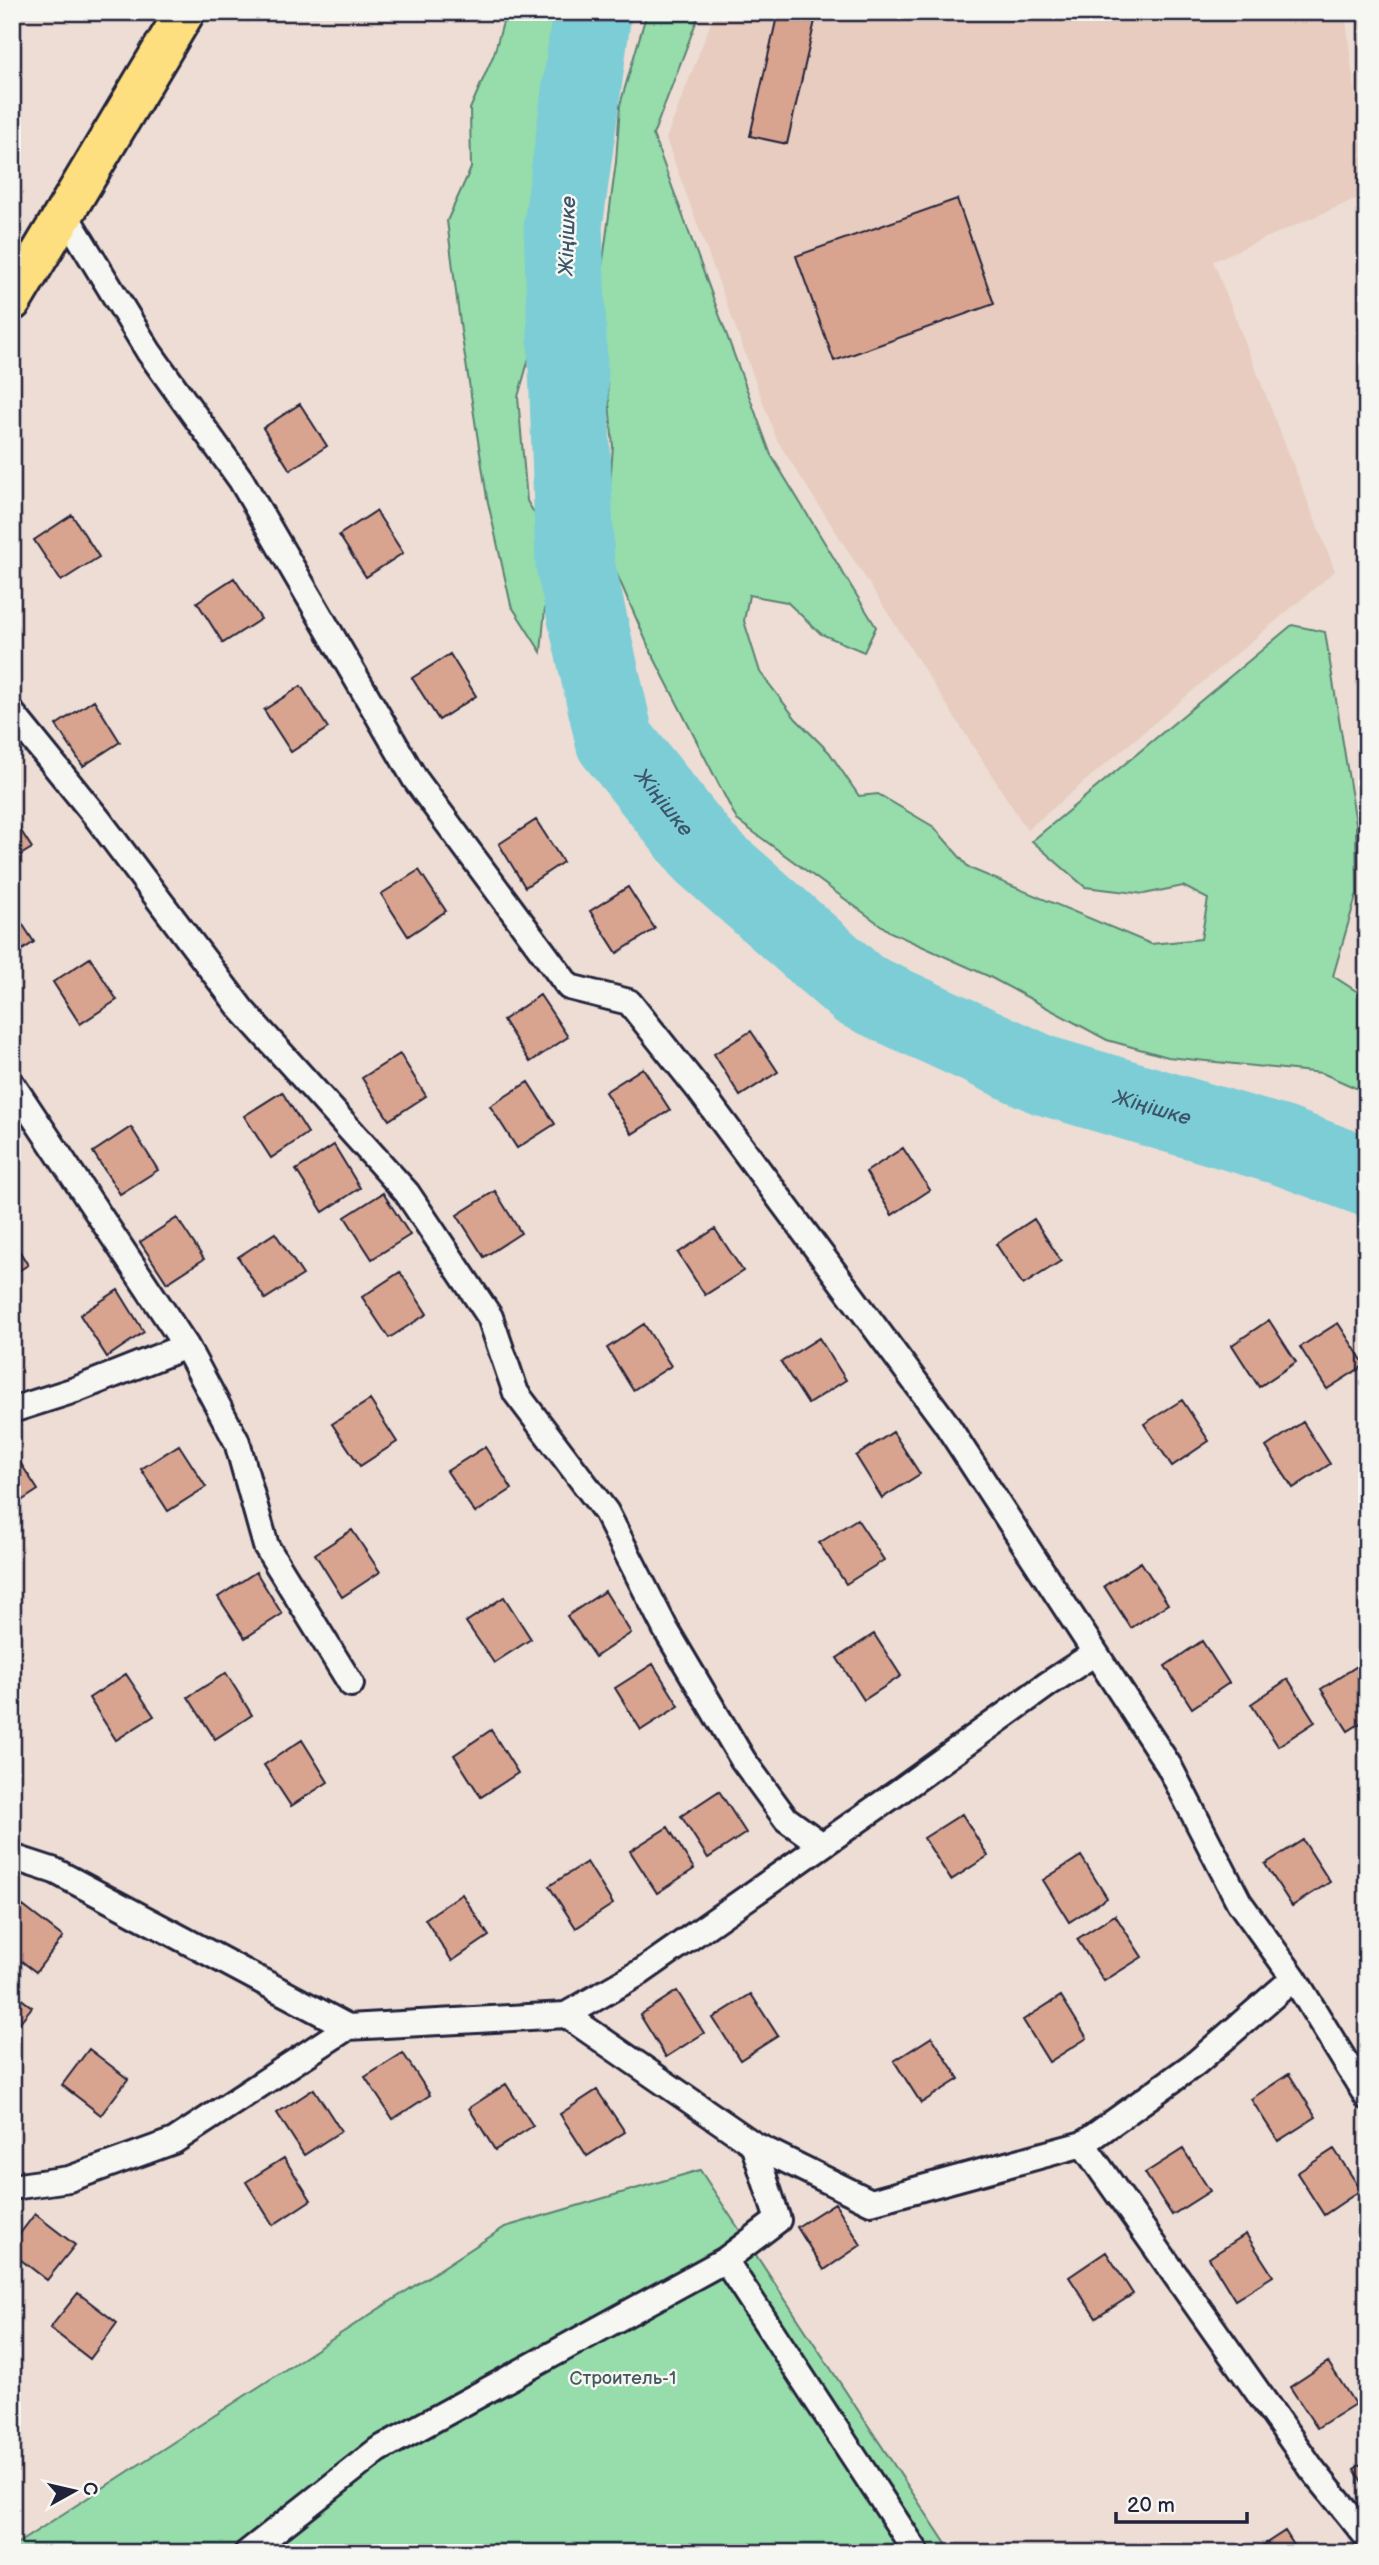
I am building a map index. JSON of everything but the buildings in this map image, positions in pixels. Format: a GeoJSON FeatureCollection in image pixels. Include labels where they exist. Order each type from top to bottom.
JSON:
{"type":"FeatureCollection","features":[{"type":"Feature","properties":{"kind":"highway"},"geometry":{"type":"LineString","coordinates":[[12,300],[185,12]]}},
{"type":"Feature","properties":{"kind":"lane"},"geometry":{"type":"LineString","coordinates":[[65,214],[149,352],[241,480],[415,779],[569,987],[629,1002],[700,1091],[945,1422],[1169,1766],[1240,1902],[1294,1978],[1367,2096]]}},
{"type":"Feature","properties":{"kind":"lane"},"geometry":{"type":"LineString","coordinates":[[12,713],[98,819],[242,1010],[407,1193],[490,1317],[516,1393],[606,1512],[666,1630],[743,1760],[786,1819],[822,1845]]}},
{"type":"Feature","properties":{"kind":"lane"},"geometry":{"type":"LineString","coordinates":[[12,1084],[187,1346],[237,1442],[266,1546],[351,1684]]}},
{"type":"Feature","properties":{"kind":"lane"},"geometry":{"type":"LineString","coordinates":[[12,1410],[75,1390],[187,1346]]}},
{"type":"Feature","properties":{"kind":"lane"},"geometry":{"type":"LineString","coordinates":[[12,2187],[69,2179],[174,2141],[348,2027],[566,2015],[641,1972],[1095,1653]]}},
{"type":"Feature","properties":{"kind":"lane"},"geometry":{"type":"LineString","coordinates":[[12,1857],[55,1871],[348,2027]]}},
{"type":"Feature","properties":{"kind":"lane"},"geometry":{"type":"LineString","coordinates":[[566,2015],[753,2144],[871,2202],[1083,2144],[1196,2063],[1294,1978]]}},
{"type":"Feature","properties":{"kind":"lane"},"geometry":{"type":"LineString","coordinates":[[247,2553],[378,2450],[725,2260],[778,2220],[753,2144]]}},
{"type":"Feature","properties":{"kind":"lane"},"geometry":{"type":"LineString","coordinates":[[1083,2144],[1312,2469],[1367,2537]]}},
{"type":"Feature","properties":{"kind":"lane"},"geometry":{"type":"LineString","coordinates":[[725,2260],[917,2553]]}},
{"type":"Feature","properties":{"kind":"shaded area"},"geometry":{"type":"Polygon","coordinates":[[[715,12],[1345,12],[1367,194],[1213,261],[1335,571],[1027,830],[777,440],[666,139],[715,12]]]}},
{"type":"Feature","properties":{"kind":"green space"},"geometry":{"type":"Polygon","coordinates":[[[506,12],[563,12],[551,109],[533,168],[533,344],[518,397],[527,501],[551,541],[541,652],[511,605],[487,498],[447,221],[471,168],[470,109],[494,54],[506,12]]]}},
{"type":"Feature","properties":{"kind":"green space"},"geometry":{"type":"Polygon","coordinates":[[[647,12],[700,12],[653,135],[771,455],[876,627],[864,652],[821,634],[787,602],[749,595],[744,621],[760,672],[796,719],[829,752],[859,796],[878,794],[934,827],[969,868],[1151,944],[1201,939],[1208,899],[1183,886],[1144,894],[1085,887],[1032,841],[1292,625],[1325,632],[1356,823],[1357,893],[1333,976],[1367,998],[1367,1093],[1322,1073],[1168,1057],[1107,1040],[988,976],[890,932],[737,820],[650,650],[605,547],[613,446],[602,327],[603,261],[616,162],[620,105],[647,12]]]}},
{"type":"Feature","properties":{"kind":"green space","name":"Строитель-1"},"geometry":{"type":"Polygon","coordinates":[[[700,2170],[952,2553],[12,2553],[12,2547],[505,2227],[700,2170]]]}},
{"type":"Feature","properties":{"kind":"waterway","name":"Жіңішке"},"geometry":{"type":"LineString","coordinates":[[592,12],[563,226],[575,564],[615,741],[705,854],[859,990],[1043,1075],[1283,1146],[1367,1177]]}}]}
